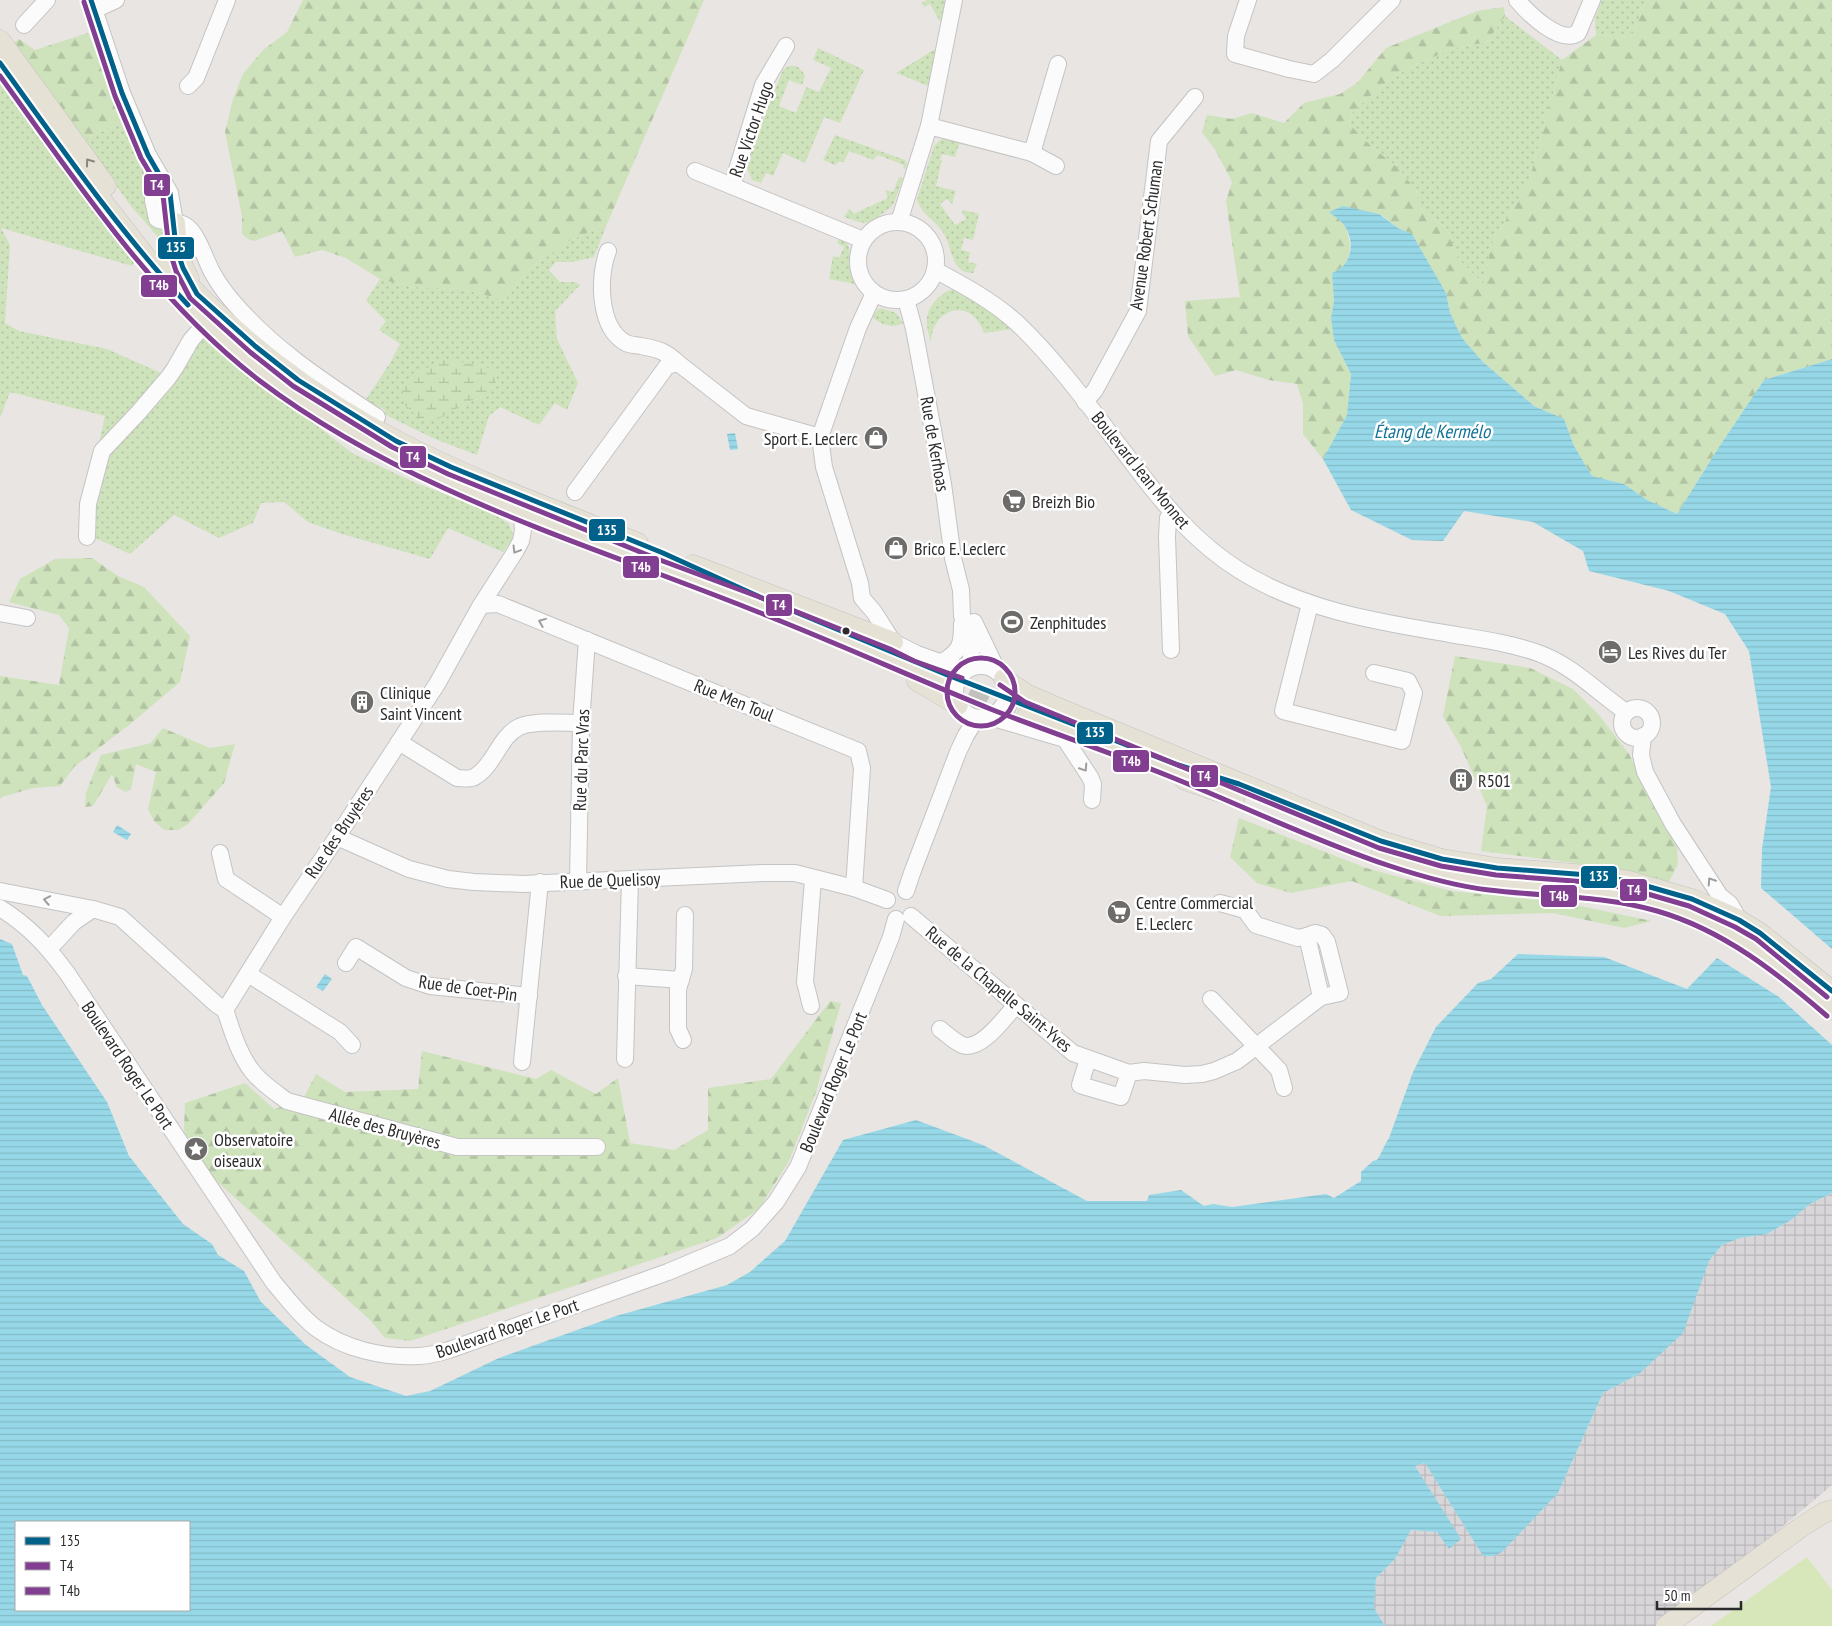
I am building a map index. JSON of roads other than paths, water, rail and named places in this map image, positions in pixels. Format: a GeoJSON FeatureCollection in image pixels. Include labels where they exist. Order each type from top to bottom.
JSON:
{"type":"FeatureCollection","features":[{"type":"Feature","properties":{"kind":"main road"},"geometry":{"type":"LineString","coordinates":[[0,40],[144,236],[197,294],[255,346],[298,380],[396,441],[658,559],[924,684],[958,705]]}},
{"type":"Feature","properties":{"kind":"main road"},"geometry":{"type":"LineString","coordinates":[[0,63],[68,157],[159,274],[244,358],[296,398],[366,440],[425,471],[484,498],[762,598],[943,672]]}},
{"type":"Feature","properties":{"kind":"main road"},"geometry":{"type":"LineString","coordinates":[[175,223],[176,247],[183,268],[197,294]]}},
{"type":"Feature","properties":{"kind":"main road"},"geometry":{"type":"LineString","coordinates":[[658,559],[765,591],[893,642]]}},
{"type":"Feature","properties":{"kind":"main road"},"geometry":{"type":"LineString","coordinates":[[1001,676],[1028,695],[1180,758],[1237,790]]}},
{"type":"Feature","properties":{"kind":"main road"},"geometry":{"type":"LineString","coordinates":[[1029,712],[1178,764],[1377,854],[1439,874],[1493,882],[1629,896],[1760,933],[1791,956],[1832,991]]}},
{"type":"Feature","properties":{"kind":"main road"},"geometry":{"type":"LineString","coordinates":[[1065,739],[1111,756],[1237,790]]}},
{"type":"Feature","properties":{"kind":"main road"},"geometry":{"type":"LineString","coordinates":[[1735,926],[1832,1010]]}},
{"type":"Feature","properties":{"kind":"main road"},"geometry":{"type":"LineString","coordinates":[[1666,1626],[1800,1528],[1823,1513],[1832,1510]]}},
{"type":"Feature","properties":{"kind":"street"},"geometry":{"type":"LineString","coordinates":[[24,25],[47,0]]}},
{"type":"Feature","properties":{"kind":"street"},"geometry":{"type":"LineString","coordinates":[[116,0],[93,5],[122,93],[148,155],[154,181],[153,200],[157,219],[163,222],[181,223],[188,227],[218,281],[234,303],[262,332],[296,363],[377,417]]}},
{"type":"Feature","properties":{"kind":"street"},"geometry":{"type":"LineString","coordinates":[[188,86],[196,78],[227,0]]}},
{"type":"Feature","properties":{"kind":"street"},"geometry":{"type":"LineString","coordinates":[[899,222],[929,126],[954,0]]}},
{"type":"Feature","properties":{"kind":"street"},"geometry":{"type":"LineString","coordinates":[[1248,0],[1236,36],[1235,54],[1314,74],[1332,60],[1392,0]]}},
{"type":"Feature","properties":{"kind":"street"},"geometry":{"type":"LineString","coordinates":[[1517,0],[1543,25],[1560,34],[1570,36],[1578,33],[1592,0]]}},
{"type":"Feature","properties":{"kind":"street","name":"Rue Victor Hugo"},"geometry":{"type":"LineString","coordinates":[[732,186],[763,85],[786,46]]}},
{"type":"Feature","properties":{"kind":"street"},"geometry":{"type":"LineString","coordinates":[[1032,153],[1058,64]]}},
{"type":"Feature","properties":{"kind":"street","name":"Avenue Robert Schuman"},"geometry":{"type":"LineString","coordinates":[[1085,402],[1094,390],[1138,311],[1159,142],[1194,97]]}},
{"type":"Feature","properties":{"kind":"street"},"geometry":{"type":"LineString","coordinates":[[929,126],[1032,153],[1056,166]]}},
{"type":"Feature","properties":{"kind":"street","name":"Rue Victor Hugo"},"geometry":{"type":"LineString","coordinates":[[695,171],[864,240]]}},
{"type":"Feature","properties":{"kind":"street"},"geometry":{"type":"LineString","coordinates":[[899,222],[912,225],[924,232],[932,244],[936,257],[935,270],[925,288],[916,295],[906,299],[895,300],[884,298],[866,286],[860,276],[858,254],[864,240],[877,227],[899,222]]}},
{"type":"Feature","properties":{"kind":"street"},"geometry":{"type":"LineString","coordinates":[[608,251],[603,263],[603,300],[607,319],[616,336],[627,343],[661,350],[746,416],[820,437]]}},
{"type":"Feature","properties":{"kind":"street","name":"Boulevard Jean Monnet"},"geometry":{"type":"LineString","coordinates":[[935,270],[985,299],[1016,322],[1043,350],[1171,513],[1205,545],[1239,570],[1310,604],[1351,616],[1513,645],[1539,653],[1559,661],[1626,712]]}},
{"type":"Feature","properties":{"kind":"street"},"geometry":{"type":"LineString","coordinates":[[874,293],[858,328],[820,437],[824,467],[860,583],[862,598],[874,612],[893,642],[918,654],[943,672],[968,670]]}},
{"type":"Feature","properties":{"kind":"street","name":"Rue de Kerhoas"},"geometry":{"type":"LineString","coordinates":[[906,299],[914,329],[943,484],[953,558],[961,590],[984,646],[1001,676]]}},
{"type":"Feature","properties":{"kind":"street"},"geometry":{"type":"LineString","coordinates":[[87,537],[88,504],[102,451],[168,378],[176,368],[191,340],[207,322]]}},
{"type":"Feature","properties":{"kind":"street"},"geometry":{"type":"LineString","coordinates":[[575,492],[667,366],[678,364]]}},
{"type":"Feature","properties":{"kind":"street","name":"Rue des Bruyères"},"geometry":{"type":"LineString","coordinates":[[226,1010],[282,917],[437,684],[480,605],[521,541],[522,519],[513,509]]}},
{"type":"Feature","properties":{"kind":"street"},"geometry":{"type":"LineString","coordinates":[[1171,513],[1168,518],[1167,536],[1171,650]]}},
{"type":"Feature","properties":{"kind":"street","name":"Rue de Kerhoas"},"geometry":{"type":"LineString","coordinates":[[961,590],[962,616],[972,645],[968,670]]}},
{"type":"Feature","properties":{"kind":"street","name":"Rue Men Toul"},"geometry":{"type":"LineString","coordinates":[[480,605],[498,604],[858,751],[862,768],[854,888]]}},
{"type":"Feature","properties":{"kind":"street"},"geometry":{"type":"LineString","coordinates":[[1310,604],[1283,711],[1402,740],[1414,692],[1408,681],[1374,673]]}},
{"type":"Feature","properties":{"kind":"street"},"geometry":{"type":"LineString","coordinates":[[0,613],[27,618]]}},
{"type":"Feature","properties":{"kind":"street"},"geometry":{"type":"LineString","coordinates":[[943,672],[962,641],[962,616]]}},
{"type":"Feature","properties":{"kind":"street","name":"Rue du Parc Vras"},"geometry":{"type":"LineString","coordinates":[[578,881],[581,722],[587,640]]}},
{"type":"Feature","properties":{"kind":"street"},"geometry":{"type":"LineString","coordinates":[[906,892],[912,872],[966,735],[984,717],[1000,710],[1005,701],[1007,688],[1001,676],[988,667],[976,666],[968,670],[958,680],[954,689],[958,705],[966,714],[984,717],[1065,739],[1090,777],[1093,784],[1092,800]]}},
{"type":"Feature","properties":{"kind":"street"},"geometry":{"type":"LineString","coordinates":[[1637,708],[1648,713],[1652,726],[1643,736],[1634,738],[1626,733],[1622,725],[1623,716],[1626,712],[1637,708]]}},
{"type":"Feature","properties":{"kind":"street"},"geometry":{"type":"LineString","coordinates":[[399,742],[457,778],[468,779],[476,777],[508,735],[520,727],[540,723],[581,722]]}},
{"type":"Feature","properties":{"kind":"street"},"geometry":{"type":"LineString","coordinates":[[1643,736],[1641,755],[1645,772],[1673,824],[1720,896],[1730,904],[1735,926]]}},
{"type":"Feature","properties":{"kind":"street","name":"Rue de Quelisoy"},"geometry":{"type":"LineString","coordinates":[[337,837],[409,869],[448,879],[474,882],[524,884],[795,873],[854,888],[887,900]]}},
{"type":"Feature","properties":{"kind":"street"},"geometry":{"type":"LineString","coordinates":[[220,853],[226,879],[282,917]]}},
{"type":"Feature","properties":{"kind":"street"},"geometry":{"type":"LineString","coordinates":[[625,1059],[630,879]]}},
{"type":"Feature","properties":{"kind":"street"},"geometry":{"type":"LineString","coordinates":[[811,1006],[805,982],[813,879]]}},
{"type":"Feature","properties":{"kind":"street"},"geometry":{"type":"LineString","coordinates":[[522,1062],[540,882]]}},
{"type":"Feature","properties":{"kind":"street"},"geometry":{"type":"LineString","coordinates":[[0,891],[120,916],[216,1004],[226,1010]]}},
{"type":"Feature","properties":{"kind":"street"},"geometry":{"type":"LineString","coordinates":[[894,892],[906,892],[912,895],[916,903],[915,910],[904,917],[888,912],[887,900],[894,892]]}},
{"type":"Feature","properties":{"kind":"street","name":"Rue de la Chapelle Saint-Yves"},"geometry":{"type":"LineString","coordinates":[[904,917],[1016,1005],[1073,1054],[1129,1073],[1144,1071],[1185,1075],[1202,1074],[1237,1061],[1321,997],[1307,936],[1298,938],[1256,925],[1245,910],[1220,903]]}},
{"type":"Feature","properties":{"kind":"street","name":"Boulevard Roger Le Port"},"geometry":{"type":"LineString","coordinates":[[0,908],[31,930],[49,949],[274,1283],[317,1328],[341,1342],[364,1350],[393,1356],[420,1356],[449,1350],[668,1272],[730,1246],[752,1229],[776,1202],[798,1167],[891,937],[904,917]]}},
{"type":"Feature","properties":{"kind":"street"},"geometry":{"type":"LineString","coordinates":[[49,949],[74,922],[93,909]]}},
{"type":"Feature","properties":{"kind":"street"},"geometry":{"type":"LineString","coordinates":[[683,1040],[678,1029],[678,989],[684,969],[685,915]]}},
{"type":"Feature","properties":{"kind":"street","name":"Rue de Coet-Pin"},"geometry":{"type":"LineString","coordinates":[[346,963],[356,947],[406,978],[430,986],[530,996]]}},
{"type":"Feature","properties":{"kind":"street"},"geometry":{"type":"LineString","coordinates":[[248,974],[340,1032],[352,1045]]}},
{"type":"Feature","properties":{"kind":"street"},"geometry":{"type":"LineString","coordinates":[[626,976],[681,980]]}},
{"type":"Feature","properties":{"kind":"street"},"geometry":{"type":"LineString","coordinates":[[1211,999],[1279,1070],[1284,1088]]}},
{"type":"Feature","properties":{"kind":"street"},"geometry":{"type":"LineString","coordinates":[[940,1029],[963,1045],[972,1045],[985,1039],[1016,1005]]}},
{"type":"Feature","properties":{"kind":"street","name":"Allée des Bruyères"},"geometry":{"type":"LineString","coordinates":[[226,1010],[238,1048],[251,1070],[266,1086],[287,1101],[457,1147],[597,1147]]}},
{"type":"Feature","properties":{"kind":"street","name":"Rue de la Chapelle Saint-Yves"},"geometry":{"type":"LineString","coordinates":[[1088,1059],[1080,1085],[1121,1097],[1129,1073]]}},
{"type":"Feature","properties":{"kind":"water","name":"Étang de Kermélo"},"geometry":{"type":"Polygon","coordinates":[[[1343,206],[1379,214],[1398,228],[1412,234],[1446,293],[1450,313],[1462,338],[1483,362],[1534,406],[1564,419],[1574,446],[1592,476],[1624,484],[1647,500],[1677,514],[1764,380],[1832,359],[1832,949],[1761,888],[1762,849],[1771,787],[1749,651],[1725,614],[1669,591],[1589,571],[1583,551],[1533,522],[1464,511],[1443,541],[1412,540],[1351,510],[1323,459],[1347,415],[1351,374],[1334,340],[1331,318],[1334,301],[1332,273],[1344,265],[1348,259],[1351,246],[1348,232],[1344,225],[1329,212],[1343,206]]]}},
{"type":"Feature","properties":{"kind":"water"},"geometry":{"type":"Polygon","coordinates":[[[735,433],[738,449],[730,450],[727,434],[735,433]]]}},
{"type":"Feature","properties":{"kind":"water"},"geometry":{"type":"Polygon","coordinates":[[[117,825],[131,834],[127,840],[113,832],[117,825]]]}},
{"type":"Feature","properties":{"kind":"water"},"geometry":{"type":"Polygon","coordinates":[[[0,939],[12,944],[23,975],[27,976],[42,1005],[107,1102],[129,1156],[183,1224],[212,1244],[218,1255],[244,1271],[261,1302],[306,1345],[350,1377],[406,1396],[430,1391],[499,1358],[616,1316],[727,1285],[750,1272],[785,1241],[843,1140],[916,1120],[983,1145],[1087,1201],[1147,1201],[1149,1195],[1181,1190],[1204,1206],[1213,1204],[1232,1207],[1326,1194],[1334,1198],[1361,1181],[1361,1172],[1379,1157],[1389,1138],[1413,1072],[1436,1027],[1478,983],[1491,979],[1518,954],[1604,957],[1687,989],[1717,958],[1779,997],[1832,1045],[1832,1193],[1810,1204],[1791,1220],[1767,1234],[1740,1238],[1722,1245],[1709,1261],[1683,1333],[1639,1374],[1603,1393],[1558,1493],[1502,1552],[1494,1556],[1483,1556],[1425,1463],[1415,1466],[1461,1539],[1449,1549],[1437,1532],[1411,1530],[1395,1559],[1376,1578],[1374,1608],[1385,1626],[0,1626],[0,939]]]}},
{"type":"Feature","properties":{"kind":"water"},"geometry":{"type":"Polygon","coordinates":[[[325,974],[332,979],[323,991],[316,987],[325,974]]]}},
{"type":"Feature","properties":{"kind":"tunnel"},"geometry":{"type":"LineString","coordinates":[[942,680],[1027,716]]}},
{"type":"Feature","properties":{"kind":"place","name":"Sport E. Leclerc"},"geometry":{"type":"Point","coordinates":[876,438]}},
{"type":"Feature","properties":{"kind":"place","name":"Breizh Bio"},"geometry":{"type":"Point","coordinates":[1014,501]}},
{"type":"Feature","properties":{"kind":"place","name":"Brico E. Leclerc"},"geometry":{"type":"Point","coordinates":[896,548]}},
{"type":"Feature","properties":{"kind":"place","name":"Zenphitudes"},"geometry":{"type":"Point","coordinates":[1012,622]}},
{"type":"Feature","properties":{"kind":"place","name":"Les Rives du Ter"},"geometry":{"type":"Point","coordinates":[1610,652]}},
{"type":"Feature","properties":{"kind":"place","name":"Clinique Saint Vincent"},"geometry":{"type":"Point","coordinates":[362,702]}},
{"type":"Feature","properties":{"kind":"place","name":"R501"},"geometry":{"type":"Point","coordinates":[1461,780]}},
{"type":"Feature","properties":{"kind":"place","name":"Centre Commercial E. Leclerc"},"geometry":{"type":"Point","coordinates":[1119,912]}},
{"type":"Feature","properties":{"kind":"place","name":"Observatoire oiseaux"},"geometry":{"type":"Point","coordinates":[196,1149]}}]}
